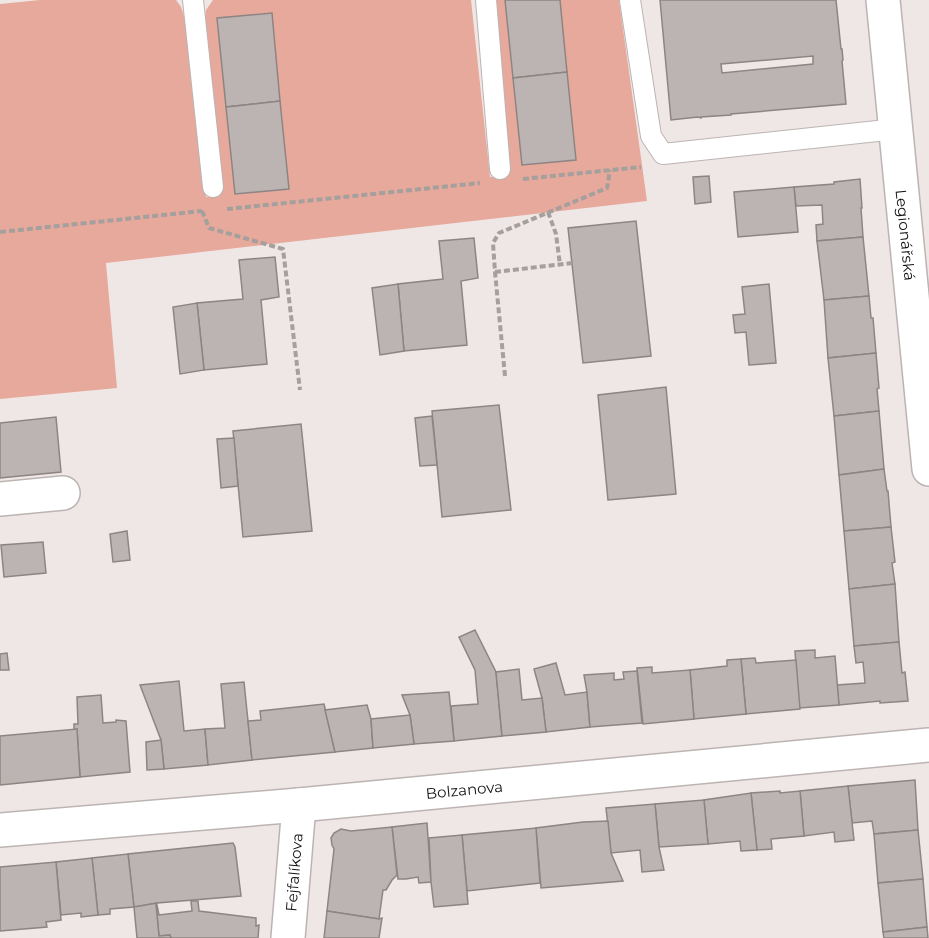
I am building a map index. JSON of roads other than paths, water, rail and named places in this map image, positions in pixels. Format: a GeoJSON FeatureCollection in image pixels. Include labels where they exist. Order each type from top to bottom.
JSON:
{"type":"FeatureCollection","features":[{"type":"Feature","properties":{"kind":"street","name":"Legionářská"},"geometry":{"type":"LineString","coordinates":[[883,0],[929,469]]}},
{"type":"Feature","properties":{"kind":"street"},"geometry":{"type":"LineString","coordinates":[[0,499],[63,493]]}},
{"type":"Feature","properties":{"kind":"street","name":"Bolzanova"},"geometry":{"type":"LineString","coordinates":[[0,830],[299,805],[929,744]]}},
{"type":"Feature","properties":{"kind":"street","name":"Fejfalíkova"},"geometry":{"type":"LineString","coordinates":[[288,938],[299,805]]}},
{"type":"Feature","properties":{"kind":"lane"},"geometry":{"type":"LineString","coordinates":[[193,0],[213,187]]}},
{"type":"Feature","properties":{"kind":"lane"},"geometry":{"type":"LineString","coordinates":[[486,0],[495,176]]}},
{"type":"Feature","properties":{"kind":"lane"},"geometry":{"type":"LineString","coordinates":[[630,0],[651,136],[663,154],[896,129]]}}]}
